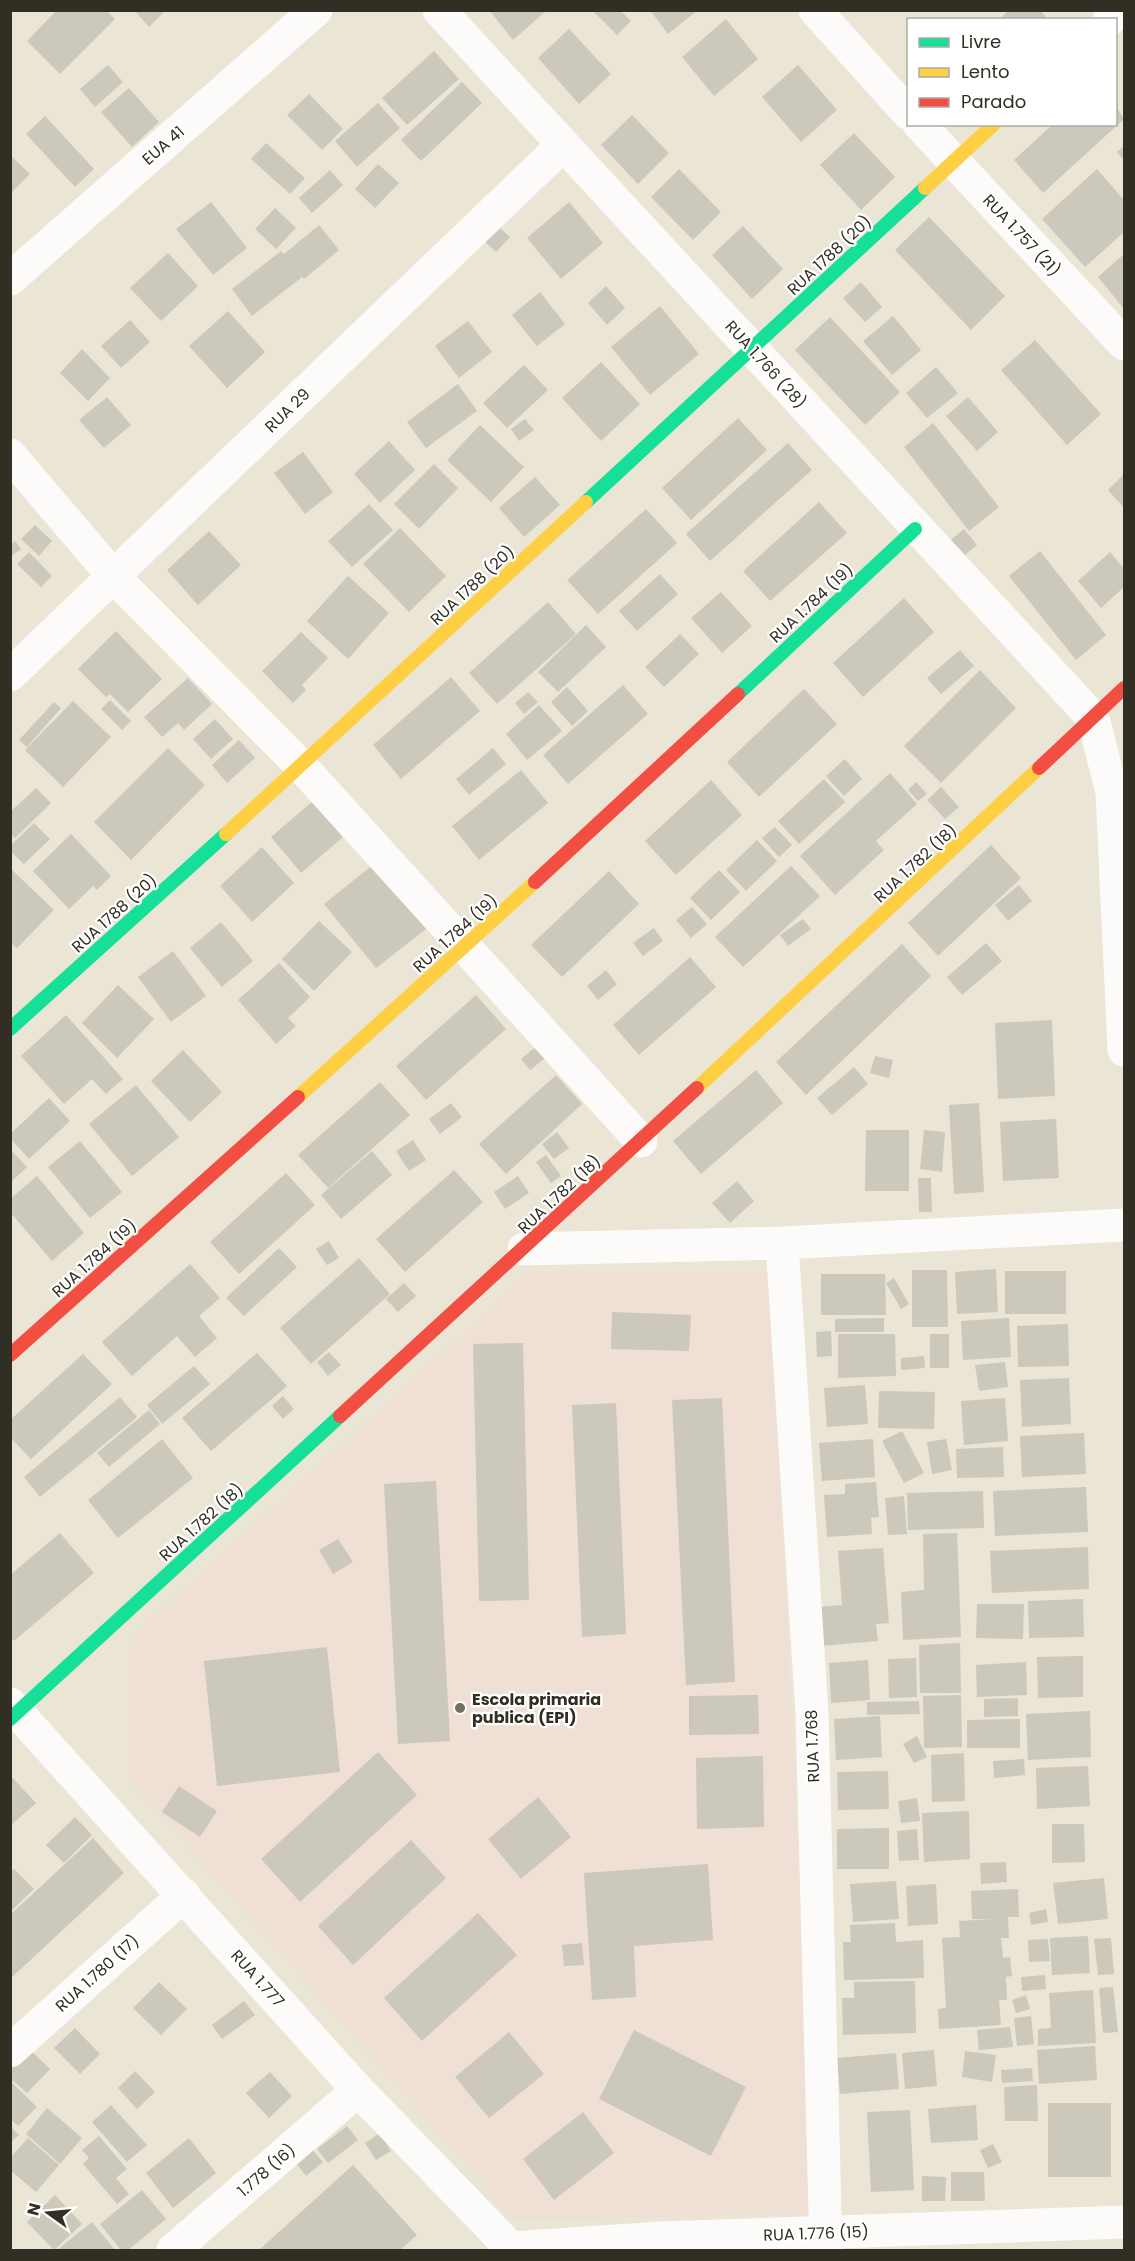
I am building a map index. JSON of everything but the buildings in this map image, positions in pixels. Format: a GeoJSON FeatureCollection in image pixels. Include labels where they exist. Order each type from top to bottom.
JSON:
{"type":"FeatureCollection","features":[{"type":"Feature","properties":{"kind":"street","name":"EUA 41"},"geometry":{"type":"LineString","coordinates":[[10,279],[316,10]]}},
{"type":"Feature","properties":{"kind":"street","name":"RUA 1.766 (28)"},"geometry":{"type":"LineString","coordinates":[[439,10],[752,348],[915,529],[1007,623],[1093,718]]}},
{"type":"Feature","properties":{"kind":"street"},"geometry":{"type":"LineString","coordinates":[[815,10],[907,111]]}},
{"type":"Feature","properties":{"kind":"street","name":"RUA 1.757 (21)"},"geometry":{"type":"LineString","coordinates":[[921,126],[1125,344]]}},
{"type":"Feature","properties":{"kind":"street","name":"RUA 1788 (20)"},"geometry":{"type":"LineString","coordinates":[[10,1029],[302,766],[992,126]]}},
{"type":"Feature","properties":{"kind":"street","name":"RUA 29"},"geometry":{"type":"LineString","coordinates":[[10,675],[563,145]]}},
{"type":"Feature","properties":{"kind":"street"},"geometry":{"type":"LineString","coordinates":[[10,455],[114,577],[302,766],[641,1141]]}},
{"type":"Feature","properties":{"kind":"street","name":"RUA 1.784 (19)"},"geometry":{"type":"LineString","coordinates":[[10,1355],[465,947],[915,529]]}},
{"type":"Feature","properties":{"kind":"street","name":"RUA 1.782 (18)"},"geometry":{"type":"LineString","coordinates":[[13,1711],[524,1249],[1125,688]]}},
{"type":"Feature","properties":{"kind":"street"},"geometry":{"type":"LineString","coordinates":[[1093,718],[1112,792],[1125,1050]]}},
{"type":"Feature","properties":{"kind":"street"},"geometry":{"type":"LineString","coordinates":[[524,1249],[782,1243],[1125,1225]]}},
{"type":"Feature","properties":{"kind":"street","name":"RUA 1.768"},"geometry":{"type":"LineString","coordinates":[[782,1243],[812,1714],[826,2242]]}},
{"type":"Feature","properties":{"kind":"street","name":"RUA 1.777"},"geometry":{"type":"LineString","coordinates":[[13,1711],[184,1895],[358,2090],[510,2249]]}},
{"type":"Feature","properties":{"kind":"street","name":"RUA 1.780 (17)"},"geometry":{"type":"LineString","coordinates":[[10,2051],[184,1895]]}},
{"type":"Feature","properties":{"kind":"street","name":"1.778 (16)"},"geometry":{"type":"LineString","coordinates":[[173,2250],[358,2090]]}},
{"type":"Feature","properties":{"kind":"street","name":"RUA 1.776 (15)"},"geometry":{"type":"LineString","coordinates":[[510,2249],[662,2238],[826,2242],[1125,2222]]}},
{"type":"Feature","properties":{"kind":"shaded area","name":"Escola primaria publica (EPI)"},"geometry":{"type":"Polygon","coordinates":[[[532,1272],[769,1272],[817,2214],[515,2220],[128,1778],[130,1639],[532,1272]]]}},
{"type":"Feature","properties":{"kind":"traffic: fast"},"geometry":{"type":"LineString","coordinates":[[586,502],[925,188]]}},
{"type":"Feature","properties":{"kind":"traffic: fast"},"geometry":{"type":"LineString","coordinates":[[738,694],[915,529]]}},
{"type":"Feature","properties":{"kind":"traffic: fast"},"geometry":{"type":"LineString","coordinates":[[10,1029],[226,834]]}},
{"type":"Feature","properties":{"kind":"traffic: fast"},"geometry":{"type":"LineString","coordinates":[[10,1719],[340,1416]]}},
{"type":"Feature","properties":{"kind":"traffic: slow"},"geometry":{"type":"LineString","coordinates":[[925,188],[992,126]]}},
{"type":"Feature","properties":{"kind":"traffic: slow"},"geometry":{"type":"LineString","coordinates":[[226,834],[586,502]]}},
{"type":"Feature","properties":{"kind":"traffic: slow"},"geometry":{"type":"LineString","coordinates":[[697,1088],[1039,768]]}},
{"type":"Feature","properties":{"kind":"traffic: slow"},"geometry":{"type":"LineString","coordinates":[[298,1097],[535,882]]}},
{"type":"Feature","properties":{"kind":"traffic: jam"},"geometry":{"type":"LineString","coordinates":[[1039,768],[1124,688]]}},
{"type":"Feature","properties":{"kind":"traffic: jam"},"geometry":{"type":"LineString","coordinates":[[535,882],[738,694]]}},
{"type":"Feature","properties":{"kind":"traffic: jam"},"geometry":{"type":"LineString","coordinates":[[340,1416],[697,1088]]}},
{"type":"Feature","properties":{"kind":"traffic: jam"},"geometry":{"type":"LineString","coordinates":[[10,1355],[298,1097]]}},
{"type":"Feature","properties":{"kind":"place","name":"Escola primaria publica (EPI)"},"geometry":{"type":"Point","coordinates":[460,1708]}}]}
